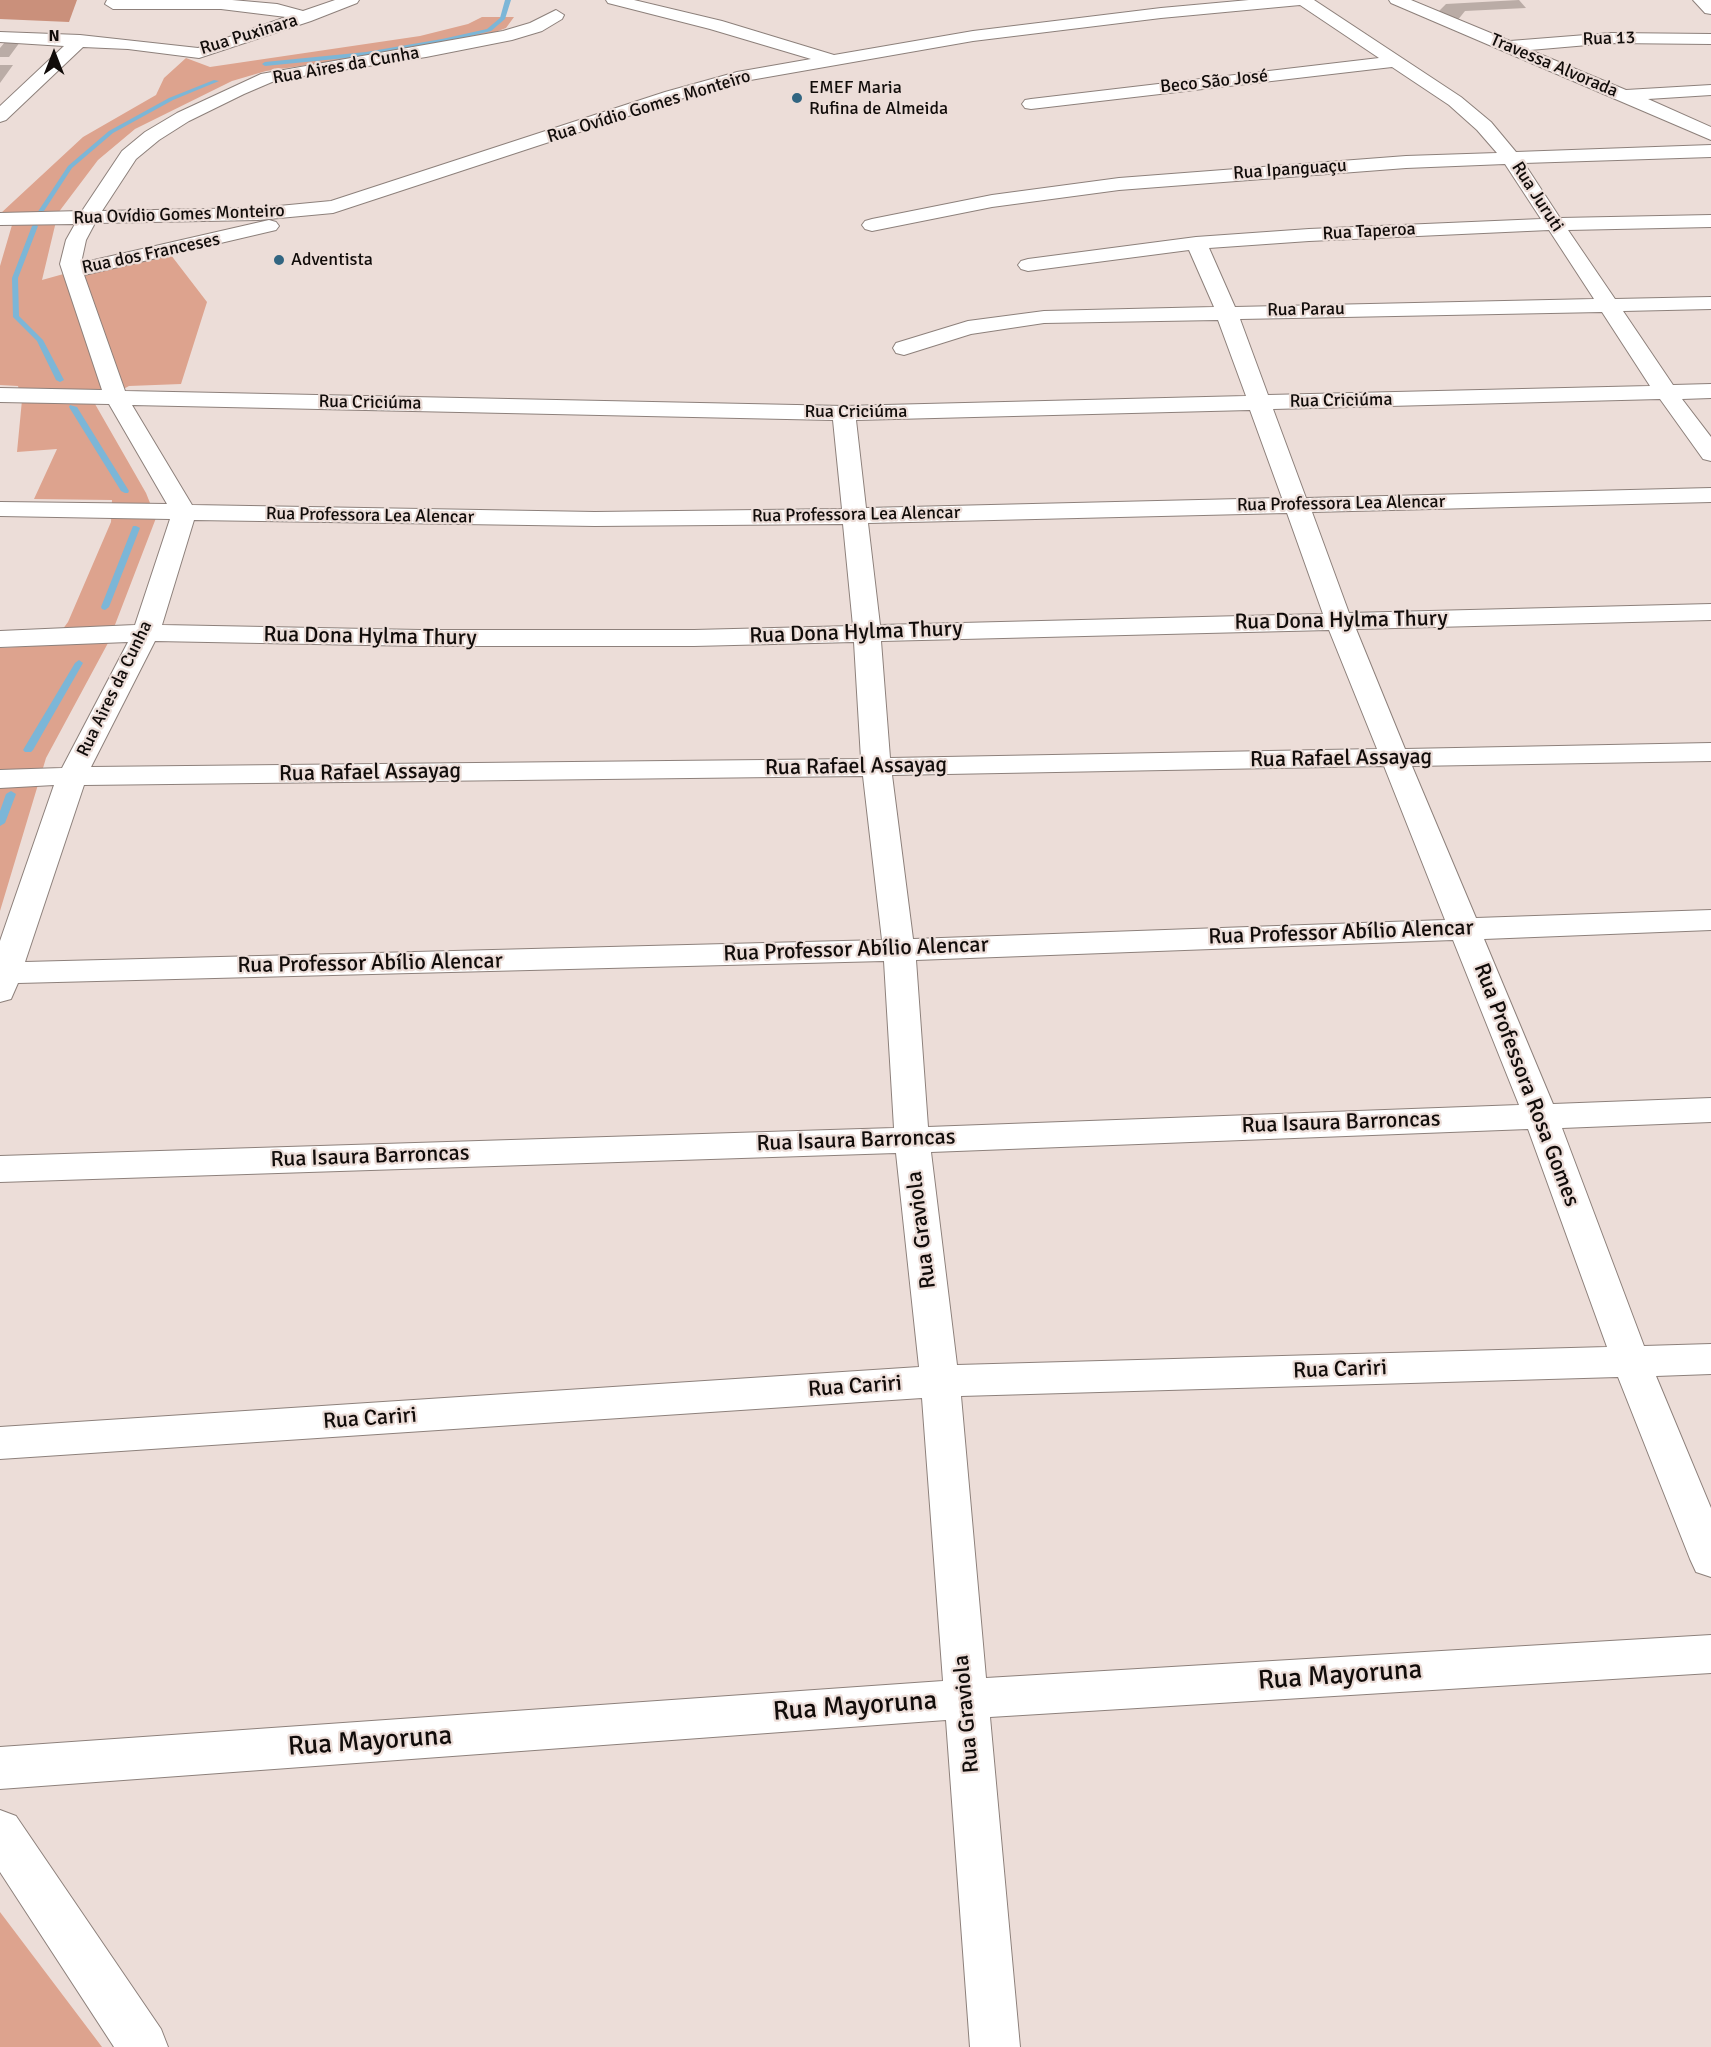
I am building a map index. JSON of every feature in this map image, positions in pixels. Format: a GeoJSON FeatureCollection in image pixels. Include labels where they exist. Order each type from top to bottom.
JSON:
{"type":"FeatureCollection","features":[{"type":"Feature","properties":{"kind":"street","name":"Rua Puxinara"},"geometry":{"type":"LineString","coordinates":[[0,37],[80,40],[199,53],[351,0]]}},
{"type":"Feature","properties":{"kind":"street"},"geometry":{"type":"LineString","coordinates":[[614,0],[716,25],[833,60]]}},
{"type":"Feature","properties":{"kind":"street","name":"Rua Ovídio Gomes Monteiro"},"geometry":{"type":"LineString","coordinates":[[0,219],[258,214],[333,207],[671,96],[737,77],[973,36],[1064,24],[1303,0]]}},
{"type":"Feature","properties":{"kind":"street","name":"Rua Juruti"},"geometry":{"type":"LineString","coordinates":[[1303,0],[1398,61],[1455,101],[1484,126],[1510,157],[1666,392],[1711,454]]}},
{"type":"Feature","properties":{"kind":"street","name":"Travessa Alvorada"},"geometry":{"type":"LineString","coordinates":[[1397,0],[1711,134]]}},
{"type":"Feature","properties":{"kind":"street"},"geometry":{"type":"LineString","coordinates":[[1701,0],[1711,9]]}},
{"type":"Feature","properties":{"kind":"street"},"geometry":{"type":"LineString","coordinates":[[113,4],[172,1],[261,8],[305,17]]}},
{"type":"Feature","properties":{"kind":"street","name":"Rua Aires da Cunha"},"geometry":{"type":"LineString","coordinates":[[2,980],[72,776],[146,633],[184,513],[116,398],[72,271],[70,264],[76,240],[88,218],[129,155],[152,136],[257,75],[426,52],[506,36],[536,27],[556,15]]}},
{"type":"Feature","properties":{"kind":"street","name":"Rua 13"},"geometry":{"type":"LineString","coordinates":[[1508,47],[1611,38],[1711,39]]}},
{"type":"Feature","properties":{"kind":"street"},"geometry":{"type":"LineString","coordinates":[[0,116],[80,40]]}},
{"type":"Feature","properties":{"kind":"street"},"geometry":{"type":"LineString","coordinates":[[199,53],[228,64]]}},
{"type":"Feature","properties":{"kind":"street","name":"Beco São José"},"geometry":{"type":"LineString","coordinates":[[1031,104],[1398,61]]}},
{"type":"Feature","properties":{"kind":"street"},"geometry":{"type":"LineString","coordinates":[[1623,95],[1711,90]]}},
{"type":"Feature","properties":{"kind":"street"},"geometry":{"type":"LineString","coordinates":[[0,97],[19,98]]}},
{"type":"Feature","properties":{"kind":"street","name":"Rua Ipanguaçu"},"geometry":{"type":"LineString","coordinates":[[872,225],[992,201],[1119,184],[1305,168],[1510,157],[1711,152]]}},
{"type":"Feature","properties":{"kind":"street","name":"Rua dos Franceses"},"geometry":{"type":"LineString","coordinates":[[72,271],[246,233],[333,207]]}},
{"type":"Feature","properties":{"kind":"street","name":"Rua Taperoa"},"geometry":{"type":"LineString","coordinates":[[1028,265],[1196,243],[1309,235],[1554,224],[1711,221]]}},
{"type":"Feature","properties":{"kind":"street","name":"Rua Professora Rosa Gomes"},"geometry":{"type":"LineString","coordinates":[[1196,243],[1226,311],[1261,403],[1295,504],[1339,621],[1540,1115],[1631,1361],[1711,1559]]}},
{"type":"Feature","properties":{"kind":"street","name":"Rua Parau"},"geometry":{"type":"LineString","coordinates":[[904,348],[968,328],[1044,317],[1226,311],[1711,303]]}},
{"type":"Feature","properties":{"kind":"street","name":"Rua Criciúma"},"geometry":{"type":"LineString","coordinates":[[0,395],[844,413],[1711,391]]}},
{"type":"Feature","properties":{"kind":"street","name":"Rua Graviola"},"geometry":{"type":"LineString","coordinates":[[844,413],[867,632],[876,767],[899,950],[912,1140],[940,1381],[994,2047]]}},
{"type":"Feature","properties":{"kind":"street","name":"Rua Professora Lea Alencar"},"geometry":{"type":"LineString","coordinates":[[0,508],[595,519],[856,516],[1711,495]]}},
{"type":"Feature","properties":{"kind":"street","name":"Rua Dona Hylma Thury"},"geometry":{"type":"LineString","coordinates":[[0,639],[146,633],[432,638],[694,638],[1711,612]]}},
{"type":"Feature","properties":{"kind":"street","name":"Rua Rafael Assayag"},"geometry":{"type":"LineString","coordinates":[[0,779],[72,776],[876,767],[1711,752]]}},
{"type":"Feature","properties":{"kind":"street","name":"Rua Professor Abílio Alencar"},"geometry":{"type":"LineString","coordinates":[[2,980],[1711,920]]}},
{"type":"Feature","properties":{"kind":"street","name":"Rua Isaura Barroncas"},"geometry":{"type":"LineString","coordinates":[[0,1169],[912,1140],[1711,1110]]}},
{"type":"Feature","properties":{"kind":"street","name":"Rua Cariri"},"geometry":{"type":"LineString","coordinates":[[0,1443],[940,1381],[1711,1359]]}},
{"type":"Feature","properties":{"kind":"street","name":"Rua Mayoruna"},"geometry":{"type":"LineString","coordinates":[[0,1768],[966,1700],[1711,1654]]}},
{"type":"Feature","properties":{"kind":"street"},"geometry":{"type":"LineString","coordinates":[[0,1832],[143,2047]]}},
{"type":"Feature","properties":{"kind":"shaded area"},"geometry":{"type":"Polygon","coordinates":[[[0,0],[77,0],[69,22],[0,19],[0,0]]]}},
{"type":"Feature","properties":{"kind":"shaded area"},"geometry":{"type":"Polygon","coordinates":[[[482,17],[514,17],[506,28],[439,46],[266,71],[232,81],[135,129],[98,160],[58,213],[42,280],[164,246],[207,302],[181,384],[129,386],[95,404],[146,493],[156,518],[108,643],[46,758],[0,911],[0,648],[51,645],[68,622],[111,522],[112,500],[34,499],[57,449],[17,452],[22,400],[18,386],[0,385],[0,266],[12,225],[8,216],[1,213],[83,137],[156,95],[164,78],[186,58],[210,67],[420,36],[468,24],[482,17]]]}},
{"type":"Feature","properties":{"kind":"shaded area"},"geometry":{"type":"Polygon","coordinates":[[[0,1912],[102,2047],[0,2047],[0,1912]]]}},
{"type":"Feature","properties":{"kind":"building"},"geometry":{"type":"Polygon","coordinates":[[[1519,0],[1526,8],[1465,11],[1457,21],[1435,15],[1446,4],[1519,0]]]}},
{"type":"Feature","properties":{"kind":"building"},"geometry":{"type":"Polygon","coordinates":[[[5,42],[20,42],[9,57],[0,57],[0,48],[5,42]]]}},
{"type":"Feature","properties":{"kind":"building"},"geometry":{"type":"Polygon","coordinates":[[[0,65],[13,65],[0,83],[0,65]]]}},
{"type":"Feature","properties":{"kind":"waterway"},"geometry":{"type":"LineString","coordinates":[[265,64],[366,54],[489,30],[502,19],[508,0]]}},
{"type":"Feature","properties":{"kind":"waterway"},"geometry":{"type":"LineString","coordinates":[[40,213],[70,167],[111,132],[171,99],[216,81]]}},
{"type":"Feature","properties":{"kind":"waterway"},"geometry":{"type":"LineString","coordinates":[[35,226],[15,278],[16,317],[40,340],[60,380]]}},
{"type":"Feature","properties":{"kind":"waterway"},"geometry":{"type":"LineString","coordinates":[[73,407],[125,491]]}},
{"type":"Feature","properties":{"kind":"waterway"},"geometry":{"type":"LineString","coordinates":[[105,607],[136,528]]}},
{"type":"Feature","properties":{"kind":"waterway"},"geometry":{"type":"LineString","coordinates":[[28,750],[79,663]]}},
{"type":"Feature","properties":{"kind":"waterway"},"geometry":{"type":"LineString","coordinates":[[0,823],[11,794]]}},
{"type":"Feature","properties":{"kind":"place","name":"EMEF Maria Rufina de Almeida"},"geometry":{"type":"Point","coordinates":[797,98]}},
{"type":"Feature","properties":{"kind":"place","name":"Adventista"},"geometry":{"type":"Point","coordinates":[279,260]}}]}
